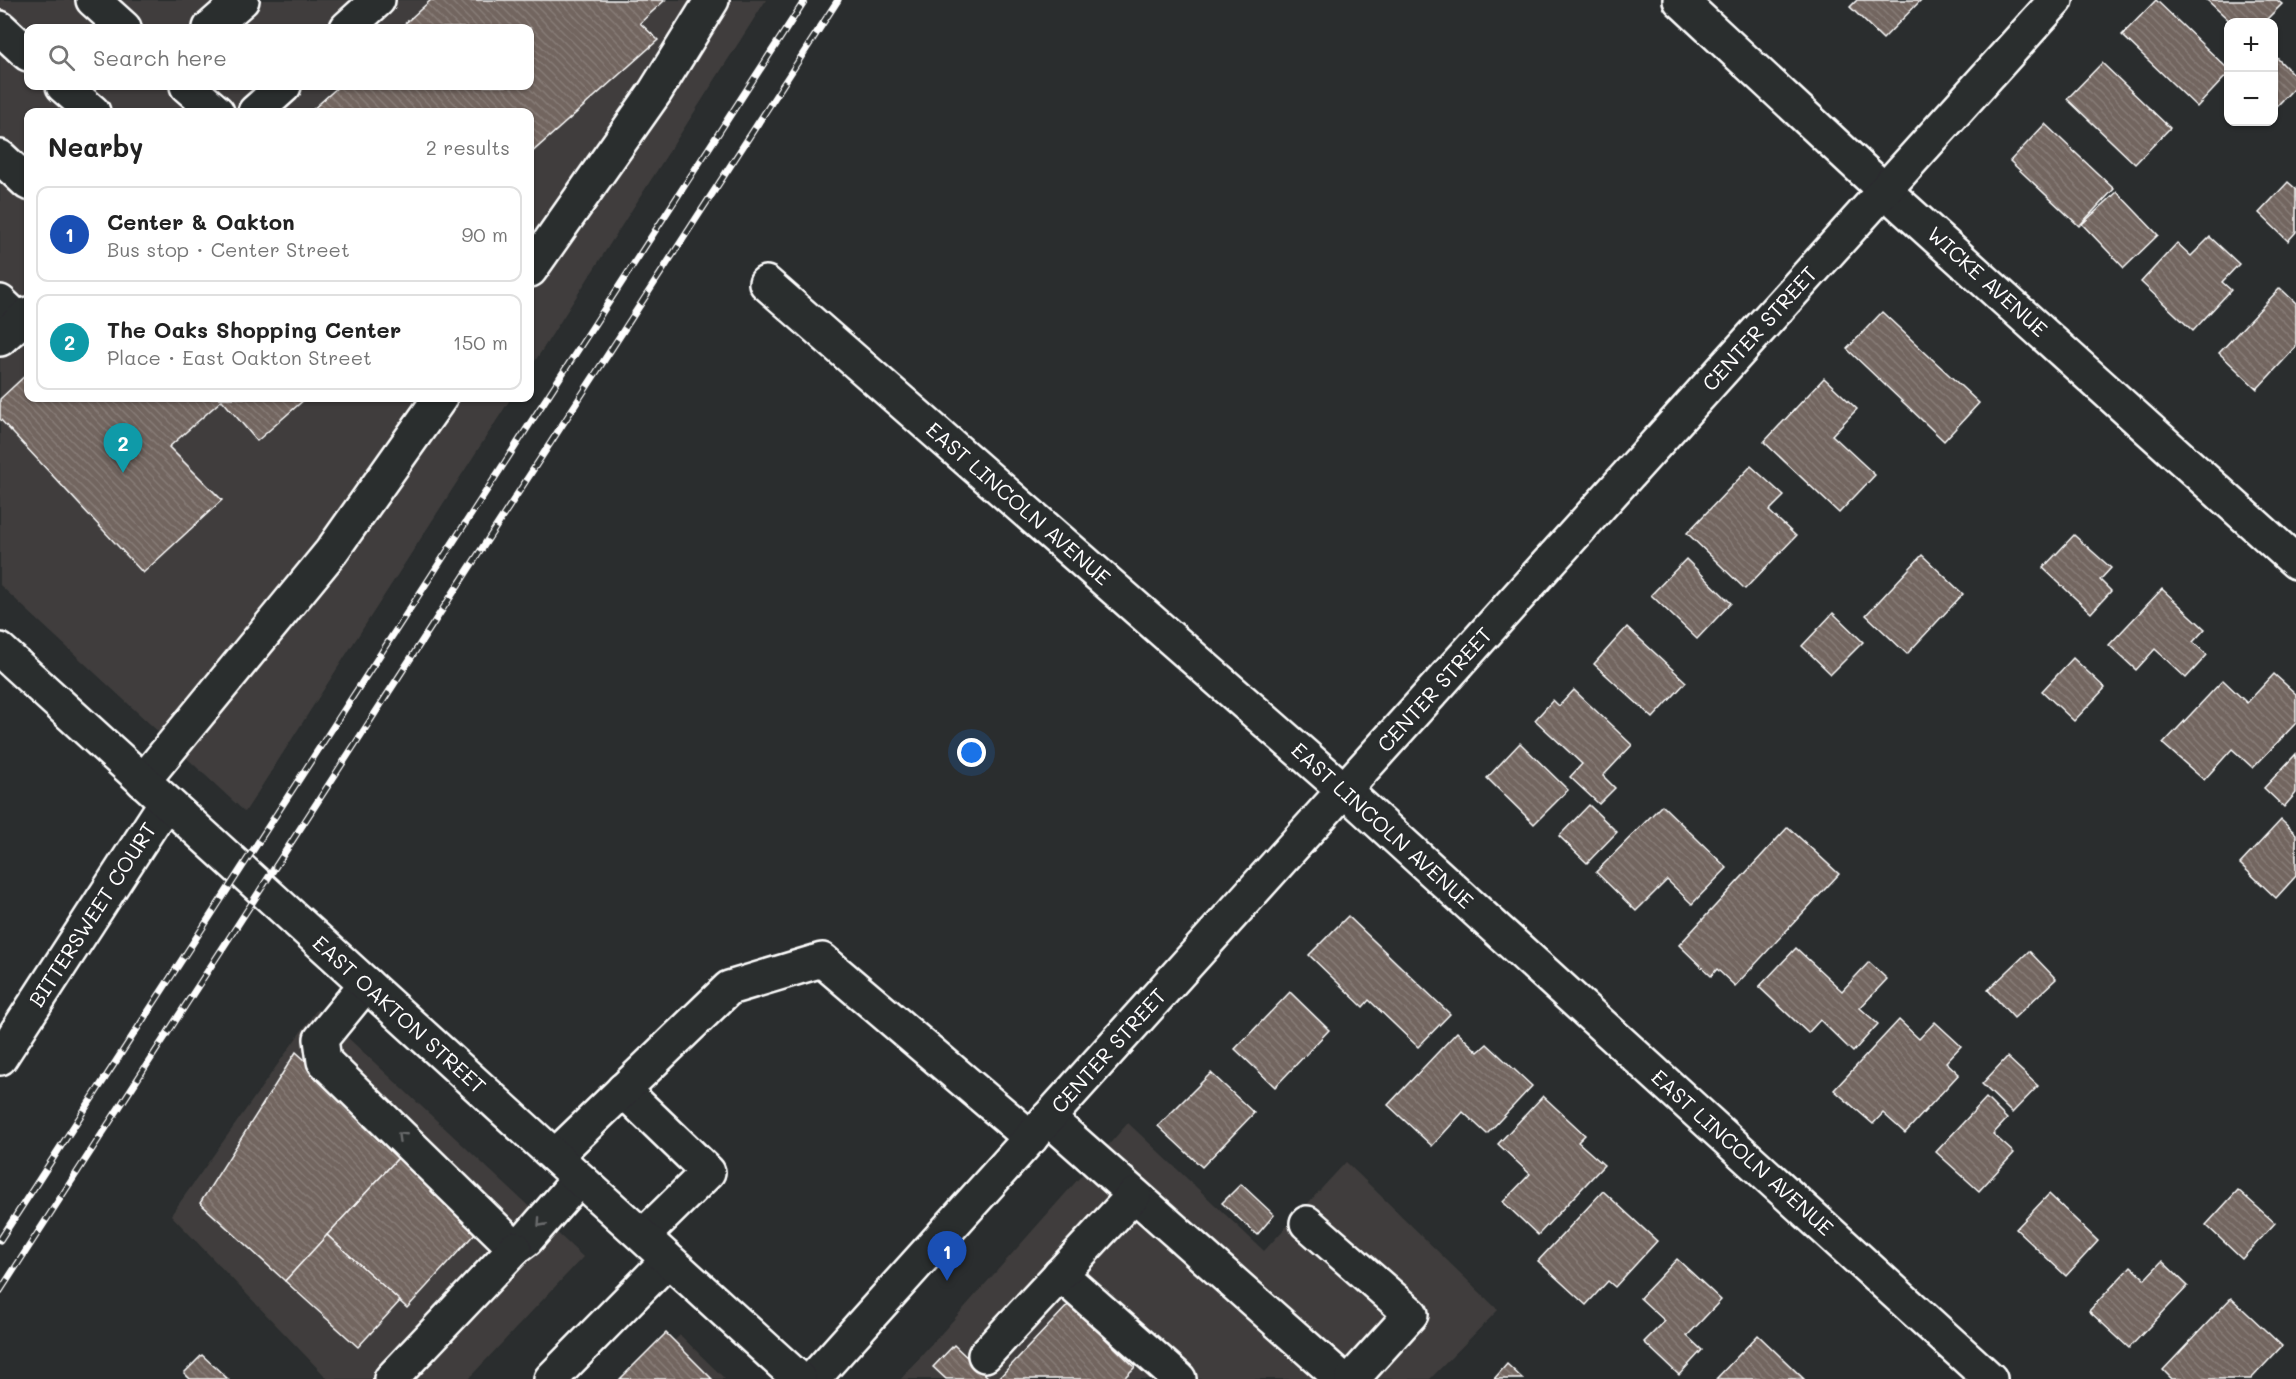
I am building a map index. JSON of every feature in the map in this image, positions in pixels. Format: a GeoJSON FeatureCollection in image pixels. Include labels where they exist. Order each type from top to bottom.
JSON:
{"type":"FeatureCollection","features":[{"type":"Feature","properties":{"kind":"street"},"geometry":{"type":"LineString","coordinates":[[93,0],[120,24]]}},
{"type":"Feature","properties":{"kind":"street"},"geometry":{"type":"LineString","coordinates":[[215,24],[242,0]]}},
{"type":"Feature","properties":{"kind":"street"},"geometry":{"type":"LineString","coordinates":[[351,24],[378,0]]}},
{"type":"Feature","properties":{"kind":"street"},"geometry":{"type":"LineString","coordinates":[[534,264],[655,93],[712,0]]}},
{"type":"Feature","properties":{"kind":"street","name":"WICKE AVENUE"},"geometry":{"type":"LineString","coordinates":[[1680,0],[1884,190],[2296,562]]}},
{"type":"Feature","properties":{"kind":"street","name":"CENTER STREET"},"geometry":{"type":"LineString","coordinates":[[813,1379],[2056,0]]}},
{"type":"Feature","properties":{"kind":"street"},"geometry":{"type":"LineString","coordinates":[[0,28],[24,50]]}},
{"type":"Feature","properties":{"kind":"street"},"geometry":{"type":"LineString","coordinates":[[68,90],[88,108]]}},
{"type":"Feature","properties":{"kind":"street"},"geometry":{"type":"LineString","coordinates":[[192,90],[212,108]]}},
{"type":"Feature","properties":{"kind":"street"},"geometry":{"type":"LineString","coordinates":[[259,108],[280,90]]}},
{"type":"Feature","properties":{"kind":"street"},"geometry":{"type":"LineString","coordinates":[[0,157],[24,179]]}},
{"type":"Feature","properties":{"kind":"street","name":"EAST LINCOLN AVENUE"},"geometry":{"type":"LineString","coordinates":[[766,283],[1344,790],[1990,1379]]}},
{"type":"Feature","properties":{"kind":"street","name":"BITTERSWEET COURT"},"geometry":{"type":"LineString","coordinates":[[0,1058],[155,791],[331,552],[437,402]]}},
{"type":"Feature","properties":{"kind":"street","name":"EAST OAKTON STREET"},"geometry":{"type":"LineString","coordinates":[[0,650],[799,1379]]}},
{"type":"Feature","properties":{"kind":"street"},"geometry":{"type":"LineString","coordinates":[[555,1156],[729,988],[822,960],[1039,1128],[1134,1195],[1342,1379]]}},
{"type":"Feature","properties":{"kind":"street"},"geometry":{"type":"LineString","coordinates":[[366,984],[321,1040],[324,1061],[515,1248]]}},
{"type":"Feature","properties":{"kind":"street"},"geometry":{"type":"LineString","coordinates":[[623,1090],[708,1172],[643,1236]]}},
{"type":"Feature","properties":{"kind":"street"},"geometry":{"type":"LineString","coordinates":[[391,1379],[515,1248],[526,1240],[579,1179]]}},
{"type":"Feature","properties":{"kind":"street"},"geometry":{"type":"LineString","coordinates":[[985,1354],[1134,1195]]}},
{"type":"Feature","properties":{"kind":"street"},"geometry":{"type":"LineString","coordinates":[[1307,1223],[1411,1314],[1352,1379]]}},
{"type":"Feature","properties":{"kind":"street"},"geometry":{"type":"LineString","coordinates":[[551,1379],[668,1260]]}},
{"type":"Feature","properties":{"kind":"street"},"geometry":{"type":"LineString","coordinates":[[1060,1274],[1179,1379]]}},
{"type":"Feature","properties":{"kind":"shaded area"},"geometry":{"type":"Polygon","coordinates":[[[0,0],[766,0],[534,363],[534,108],[24,108],[24,402],[508,402],[245,812],[0,585],[0,0]]]}},
{"type":"Feature","properties":{"kind":"shaded area"},"geometry":{"type":"Polygon","coordinates":[[[317,1009],[583,1257],[468,1379],[328,1379],[171,1215],[317,1009]]]}},
{"type":"Feature","properties":{"kind":"shaded area"},"geometry":{"type":"Polygon","coordinates":[[[1128,1123],[1264,1251],[1346,1162],[1498,1310],[1430,1379],[901,1379],[1128,1123]]]}},
{"type":"Feature","properties":{"kind":"shaded area"},"geometry":{"type":"Polygon","coordinates":[[[680,1335],[725,1379],[637,1379],[680,1335]]]}},
{"type":"Feature","properties":{"kind":"building"},"geometry":{"type":"Polygon","coordinates":[[[431,0],[665,0],[640,23],[658,40],[534,150],[534,108],[314,108],[335,90],[534,90],[534,24],[404,24],[431,0]]]}},
{"type":"Feature","properties":{"kind":"building"},"geometry":{"type":"Polygon","coordinates":[[[1857,0],[1921,0],[1883,39],[1850,7],[1857,0]]]}},
{"type":"Feature","properties":{"kind":"building"},"geometry":{"type":"Polygon","coordinates":[[[2156,0],[2224,65],[2224,78],[2197,107],[2122,35],[2156,0]]]}},
{"type":"Feature","properties":{"kind":"building"},"geometry":{"type":"Polygon","coordinates":[[[2207,0],[2277,0],[2282,4],[2268,18],[2227,18],[2207,0]]]}},
{"type":"Feature","properties":{"kind":"building"},"geometry":{"type":"Polygon","coordinates":[[[2278,59],[2296,77],[2296,86],[2278,105],[2278,59]]]}},
{"type":"Feature","properties":{"kind":"building"},"geometry":{"type":"Polygon","coordinates":[[[2102,63],[2170,128],[2135,164],[2067,99],[2102,63]]]}},
{"type":"Feature","properties":{"kind":"building"},"geometry":{"type":"Polygon","coordinates":[[[2045,124],[2114,189],[2079,226],[2010,161],[2045,124]]]}},
{"type":"Feature","properties":{"kind":"building"},"geometry":{"type":"Polygon","coordinates":[[[2288,182],[2296,189],[2296,232],[2288,241],[2259,213],[2288,182]]]}},
{"type":"Feature","properties":{"kind":"building"},"geometry":{"type":"Polygon","coordinates":[[[2117,192],[2158,235],[2124,268],[2082,224],[2117,192]]]}},
{"type":"Feature","properties":{"kind":"building"},"geometry":{"type":"Polygon","coordinates":[[[2210,237],[2239,264],[2222,282],[2231,290],[2193,331],[2141,282],[2177,243],[2191,256],[2210,237]]]}},
{"type":"Feature","properties":{"kind":"building"},"geometry":{"type":"Polygon","coordinates":[[[2280,288],[2296,303],[2296,347],[2257,389],[2219,353],[2280,288]]]}},
{"type":"Feature","properties":{"kind":"building"},"geometry":{"type":"Polygon","coordinates":[[[1882,312],[1979,403],[1944,441],[1847,349],[1882,312]]]}},
{"type":"Feature","properties":{"kind":"building"},"geometry":{"type":"Polygon","coordinates":[[[24,377],[24,402],[220,402],[169,447],[222,500],[143,573],[0,419],[0,399],[24,377]]]}},
{"type":"Feature","properties":{"kind":"building"},"geometry":{"type":"Polygon","coordinates":[[[1824,378],[1857,409],[1832,435],[1875,475],[1839,513],[1764,442],[1824,378]]]}},
{"type":"Feature","properties":{"kind":"building"},"geometry":{"type":"Polygon","coordinates":[[[224,402],[301,402],[257,441],[224,402]]]}},
{"type":"Feature","properties":{"kind":"building"},"geometry":{"type":"Polygon","coordinates":[[[1751,466],[1784,496],[1769,511],[1796,536],[1745,589],[1687,533],[1751,466]]]}},
{"type":"Feature","properties":{"kind":"building"},"geometry":{"type":"Polygon","coordinates":[[[2074,535],[2111,568],[2100,580],[2111,591],[2091,613],[2043,568],[2074,535]]]}},
{"type":"Feature","properties":{"kind":"building"},"geometry":{"type":"Polygon","coordinates":[[[1922,555],[1963,594],[1907,654],[1866,615],[1922,555]]]}},
{"type":"Feature","properties":{"kind":"building"},"geometry":{"type":"Polygon","coordinates":[[[1686,559],[1731,603],[1697,639],[1651,595],[1686,559]]]}},
{"type":"Feature","properties":{"kind":"building"},"geometry":{"type":"Polygon","coordinates":[[[2162,589],[2205,629],[2193,642],[2207,655],[2186,678],[2155,649],[2136,670],[2109,645],[2162,589]]]}},
{"type":"Feature","properties":{"kind":"building"},"geometry":{"type":"Polygon","coordinates":[[[1833,613],[1863,642],[1831,674],[1802,646],[1833,613]]]}},
{"type":"Feature","properties":{"kind":"building"},"geometry":{"type":"Polygon","coordinates":[[[1627,627],[1686,682],[1653,718],[1594,664],[1627,627]]]}},
{"type":"Feature","properties":{"kind":"building"},"geometry":{"type":"Polygon","coordinates":[[[2073,658],[2105,688],[2074,721],[2042,691],[2073,658]]]}},
{"type":"Feature","properties":{"kind":"building"},"geometry":{"type":"Polygon","coordinates":[[[2274,674],[2296,694],[2296,723],[2253,768],[2232,749],[2204,780],[2163,744],[2223,680],[2247,703],[2274,674]]]}},
{"type":"Feature","properties":{"kind":"building"},"geometry":{"type":"Polygon","coordinates":[[[1574,690],[1632,745],[1603,776],[1615,788],[1599,804],[1570,777],[1582,764],[1535,720],[1553,700],[1559,706],[1574,690]]]}},
{"type":"Feature","properties":{"kind":"building"},"geometry":{"type":"Polygon","coordinates":[[[1520,743],[1568,790],[1534,824],[1487,778],[1520,743]]]}},
{"type":"Feature","properties":{"kind":"building"},"geometry":{"type":"Polygon","coordinates":[[[2296,754],[2296,793],[2284,807],[2264,788],[2296,754]]]}},
{"type":"Feature","properties":{"kind":"building"},"geometry":{"type":"Polygon","coordinates":[[[1589,805],[1617,832],[1587,863],[1559,836],[1589,805]]]}},
{"type":"Feature","properties":{"kind":"building"},"geometry":{"type":"Polygon","coordinates":[[[1662,805],[1727,868],[1692,904],[1667,880],[1636,911],[1596,872],[1662,805]]]}},
{"type":"Feature","properties":{"kind":"building"},"geometry":{"type":"Polygon","coordinates":[[[2281,820],[2296,834],[2296,876],[2276,898],[2240,864],[2281,820]]]}},
{"type":"Feature","properties":{"kind":"building"},"geometry":{"type":"Polygon","coordinates":[[[1788,827],[1839,874],[1735,986],[1717,969],[1711,976],[1679,945],[1788,827]]]}},
{"type":"Feature","properties":{"kind":"building"},"geometry":{"type":"Polygon","coordinates":[[[1348,916],[1450,1014],[1418,1047],[1369,1000],[1363,1007],[1309,955],[1348,916]]]}},
{"type":"Feature","properties":{"kind":"building"},"geometry":{"type":"Polygon","coordinates":[[[1796,948],[1842,991],[1869,962],[1887,979],[1860,1008],[1878,1024],[1853,1052],[1820,1020],[1808,1033],[1759,987],[1796,948]]]}},
{"type":"Feature","properties":{"kind":"building"},"geometry":{"type":"Polygon","coordinates":[[[2029,951],[2056,979],[2014,1018],[1988,990],[2029,951]]]}},
{"type":"Feature","properties":{"kind":"building"},"geometry":{"type":"Polygon","coordinates":[[[1290,992],[1329,1030],[1275,1087],[1235,1049],[1290,992]]]}},
{"type":"Feature","properties":{"kind":"building"},"geometry":{"type":"Polygon","coordinates":[[[1899,1020],[1919,1039],[1935,1022],[1961,1046],[1946,1062],[1959,1074],[1905,1133],[1883,1113],[1873,1124],[1834,1090],[1899,1020]]]}},
{"type":"Feature","properties":{"kind":"building"},"geometry":{"type":"Polygon","coordinates":[[[1457,1032],[1478,1052],[1487,1044],[1532,1086],[1487,1134],[1463,1112],[1432,1146],[1388,1105],[1457,1032]]]}},
{"type":"Feature","properties":{"kind":"building"},"geometry":{"type":"Polygon","coordinates":[[[296,1052],[371,1119],[364,1126],[398,1158],[285,1281],[200,1203],[296,1052]]]}},
{"type":"Feature","properties":{"kind":"building"},"geometry":{"type":"Polygon","coordinates":[[[2007,1057],[2038,1086],[2012,1113],[1982,1084],[2007,1057]]]}},
{"type":"Feature","properties":{"kind":"building"},"geometry":{"type":"Polygon","coordinates":[[[1211,1073],[1254,1113],[1202,1167],[1158,1126],[1211,1073]]]}},
{"type":"Feature","properties":{"kind":"building"},"geometry":{"type":"Polygon","coordinates":[[[1543,1096],[1585,1135],[1578,1142],[1604,1165],[1538,1235],[1503,1202],[1530,1174],[1498,1144],[1543,1096]]]}},
{"type":"Feature","properties":{"kind":"building"},"geometry":{"type":"Polygon","coordinates":[[[1986,1098],[2007,1119],[1993,1134],[2014,1153],[1979,1191],[1936,1152],[1986,1098]]]}},
{"type":"Feature","properties":{"kind":"building"},"geometry":{"type":"Polygon","coordinates":[[[398,1158],[478,1230],[407,1308],[327,1235],[398,1158]]]}},
{"type":"Feature","properties":{"kind":"building"},"geometry":{"type":"Polygon","coordinates":[[[1241,1184],[1274,1215],[1257,1235],[1222,1203],[1241,1184]]]}},
{"type":"Feature","properties":{"kind":"building"},"geometry":{"type":"Polygon","coordinates":[[[2238,1190],[2275,1223],[2242,1259],[2206,1225],[2238,1190]]]}},
{"type":"Feature","properties":{"kind":"building"},"geometry":{"type":"Polygon","coordinates":[[[1603,1191],[1657,1241],[1615,1287],[1608,1281],[1586,1305],[1538,1261],[1603,1191]]]}},
{"type":"Feature","properties":{"kind":"building"},"geometry":{"type":"Polygon","coordinates":[[[2049,1194],[2098,1241],[2066,1276],[2016,1229],[2049,1194]]]}},
{"type":"Feature","properties":{"kind":"building"},"geometry":{"type":"Polygon","coordinates":[[[327,1235],[400,1301],[358,1347],[285,1281],[327,1235]]]}},
{"type":"Feature","properties":{"kind":"building"},"geometry":{"type":"Polygon","coordinates":[[[1677,1259],[1721,1300],[1687,1336],[1702,1350],[1679,1375],[1644,1342],[1665,1321],[1640,1298],[1677,1259]]]}},
{"type":"Feature","properties":{"kind":"building"},"geometry":{"type":"Polygon","coordinates":[[[2162,1261],[2188,1286],[2129,1348],[2089,1311],[2131,1266],[2145,1279],[2162,1261]]]}},
{"type":"Feature","properties":{"kind":"building"},"geometry":{"type":"Polygon","coordinates":[[[2231,1298],[2282,1346],[2251,1379],[2172,1379],[2163,1370],[2231,1298]]]}},
{"type":"Feature","properties":{"kind":"building"},"geometry":{"type":"Polygon","coordinates":[[[1069,1304],[1135,1367],[1123,1379],[998,1379],[1069,1304]]]}},
{"type":"Feature","properties":{"kind":"building"},"geometry":{"type":"Polygon","coordinates":[[[666,1333],[712,1379],[620,1379],[666,1333]]]}},
{"type":"Feature","properties":{"kind":"building"},"geometry":{"type":"Polygon","coordinates":[[[1758,1335],[1804,1379],[1716,1379],[1758,1335]]]}},
{"type":"Feature","properties":{"kind":"building"},"geometry":{"type":"Polygon","coordinates":[[[954,1345],[990,1379],[946,1379],[933,1367],[954,1345]]]}},
{"type":"Feature","properties":{"kind":"building"},"geometry":{"type":"Polygon","coordinates":[[[202,1355],[228,1379],[190,1379],[184,1373],[202,1355]]]}},
{"type":"Feature","properties":{"kind":"building"},"geometry":{"type":"Polygon","coordinates":[[[1507,1364],[1523,1379],[1494,1379],[1507,1364]]]}},
{"type":"Feature","properties":{"kind":"railway"},"geometry":{"type":"LineString","coordinates":[[0,1240],[805,0]]}},
{"type":"Feature","properties":{"kind":"railway"},"geometry":{"type":"LineString","coordinates":[[0,1291],[838,0]]}},
{"type":"Feature","properties":{"kind":"place","name":"The Oaks Shopping Center"},"geometry":{"type":"Point","coordinates":[123,473]}},
{"type":"Feature","properties":{"kind":"place","name":"Center & Oakton"},"geometry":{"type":"Point","coordinates":[947,1281]}}]}
